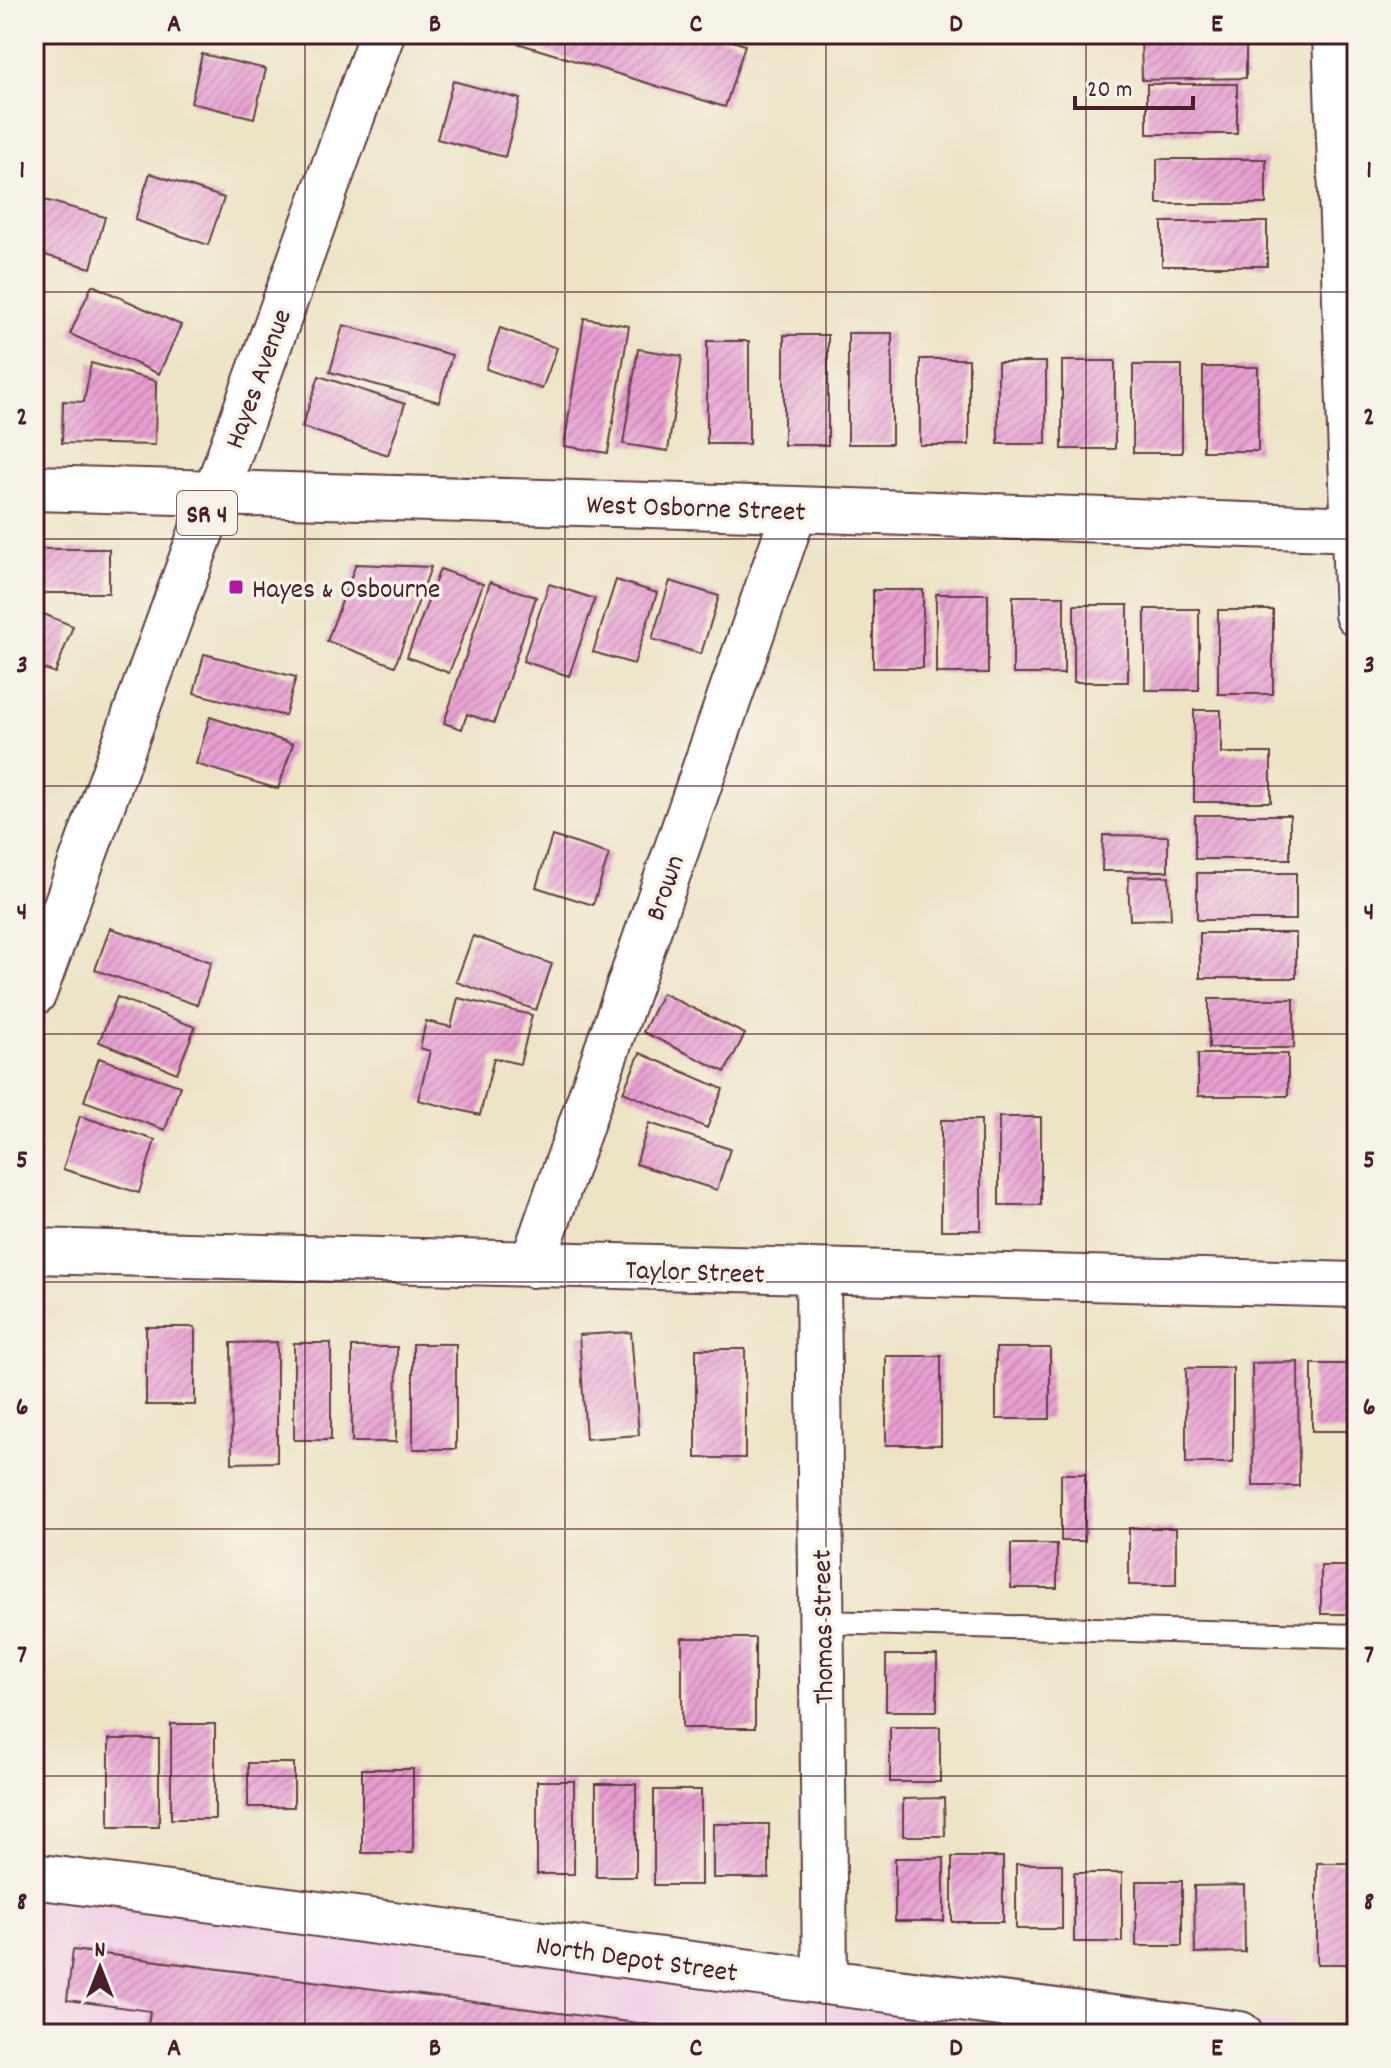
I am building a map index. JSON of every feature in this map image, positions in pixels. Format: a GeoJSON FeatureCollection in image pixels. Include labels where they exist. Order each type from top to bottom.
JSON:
{"type":"FeatureCollection","features":[{"type":"Feature","properties":{"kind":"street","name":"Hayes Avenue"},"geometry":{"type":"LineString","coordinates":[[34,993],[382,34]]}},
{"type":"Feature","properties":{"kind":"street"},"geometry":{"type":"LineString","coordinates":[[1335,34],[1357,614]]}},
{"type":"Feature","properties":{"kind":"street","name":"West Osborne Street"},"geometry":{"type":"LineString","coordinates":[[34,488],[795,509],[1355,529]]}},
{"type":"Feature","properties":{"kind":"street","name":"Brown"},"geometry":{"type":"LineString","coordinates":[[532,1265],[795,509]]}},
{"type":"Feature","properties":{"kind":"street","name":"Taylor Street"},"geometry":{"type":"LineString","coordinates":[[34,1251],[1357,1285]]}},
{"type":"Feature","properties":{"kind":"street","name":"Thomas Street"},"geometry":{"type":"LineString","coordinates":[[818,1273],[825,1982]]}},
{"type":"Feature","properties":{"kind":"street","name":"North Depot Street"},"geometry":{"type":"LineString","coordinates":[[34,1876],[1240,2034]]}},
{"type":"Feature","properties":{"kind":"lane"},"geometry":{"type":"LineString","coordinates":[[821,1622],[1357,1636]]}},
{"type":"Feature","properties":{"kind":"shaded area"},"geometry":{"type":"Polygon","coordinates":[[[34,1884],[1357,2032],[1357,2034],[34,2034],[34,1884]]]}},
{"type":"Feature","properties":{"kind":"building"},"geometry":{"type":"Polygon","coordinates":[[[488,34],[710,34],[745,45],[725,107],[488,34]]]}},
{"type":"Feature","properties":{"kind":"building"},"geometry":{"type":"Polygon","coordinates":[[[1141,34],[1246,34],[1246,78],[1142,80],[1141,34]]]}},
{"type":"Feature","properties":{"kind":"building"},"geometry":{"type":"Polygon","coordinates":[[[202,54],[266,69],[254,118],[191,103],[202,54]]]}},
{"type":"Feature","properties":{"kind":"building"},"geometry":{"type":"Polygon","coordinates":[[[453,81],[520,99],[505,157],[437,139],[453,81]]]}},
{"type":"Feature","properties":{"kind":"building"},"geometry":{"type":"Polygon","coordinates":[[[1147,84],[1237,84],[1237,134],[1147,134],[1147,84]]]}},
{"type":"Feature","properties":{"kind":"building"},"geometry":{"type":"Polygon","coordinates":[[[1157,159],[1266,159],[1266,204],[1157,204],[1157,159]]]}},
{"type":"Feature","properties":{"kind":"building"},"geometry":{"type":"Polygon","coordinates":[[[150,173],[224,198],[208,245],[135,220],[150,173]]]}},
{"type":"Feature","properties":{"kind":"building"},"geometry":{"type":"Polygon","coordinates":[[[34,197],[105,217],[91,268],[34,252],[34,197]]]}},
{"type":"Feature","properties":{"kind":"building"},"geometry":{"type":"Polygon","coordinates":[[[1162,222],[1267,222],[1267,266],[1162,266],[1162,222]]]}},
{"type":"Feature","properties":{"kind":"building"},"geometry":{"type":"Polygon","coordinates":[[[92,285],[181,325],[159,374],[70,334],[92,285]]]}},
{"type":"Feature","properties":{"kind":"building"},"geometry":{"type":"Polygon","coordinates":[[[584,318],[629,326],[608,453],[564,446],[584,318]]]}},
{"type":"Feature","properties":{"kind":"building"},"geometry":{"type":"Polygon","coordinates":[[[343,325],[452,355],[439,402],[330,372],[343,325]]]}},
{"type":"Feature","properties":{"kind":"building"},"geometry":{"type":"Polygon","coordinates":[[[500,328],[557,348],[542,389],[486,369],[500,328]]]}},
{"type":"Feature","properties":{"kind":"building"},"geometry":{"type":"Polygon","coordinates":[[[848,333],[892,333],[892,444],[848,444],[848,333]]]}},
{"type":"Feature","properties":{"kind":"building"},"geometry":{"type":"Polygon","coordinates":[[[784,335],[828,335],[828,445],[784,445],[784,335]]]}},
{"type":"Feature","properties":{"kind":"building"},"geometry":{"type":"Polygon","coordinates":[[[707,341],[749,341],[749,444],[707,444],[707,341]]]}},
{"type":"Feature","properties":{"kind":"building"},"geometry":{"type":"Polygon","coordinates":[[[638,349],[682,356],[668,451],[623,444],[638,349]]]}},
{"type":"Feature","properties":{"kind":"building"},"geometry":{"type":"Polygon","coordinates":[[[920,359],[969,359],[969,445],[920,445],[920,359]]]}},
{"type":"Feature","properties":{"kind":"building"},"geometry":{"type":"Polygon","coordinates":[[[1062,361],[1115,361],[1115,449],[1062,449],[1062,361]]]}},
{"type":"Feature","properties":{"kind":"building"},"geometry":{"type":"Polygon","coordinates":[[[998,362],[1046,362],[1046,444],[998,444],[998,362]]]}},
{"type":"Feature","properties":{"kind":"building"},"geometry":{"type":"Polygon","coordinates":[[[91,363],[156,381],[155,445],[62,443],[63,401],[84,402],[91,363]]]}},
{"type":"Feature","properties":{"kind":"building"},"geometry":{"type":"Polygon","coordinates":[[[1133,365],[1182,365],[1182,453],[1133,453],[1133,365]]]}},
{"type":"Feature","properties":{"kind":"building"},"geometry":{"type":"Polygon","coordinates":[[[1203,367],[1258,367],[1258,451],[1203,451],[1203,367]]]}},
{"type":"Feature","properties":{"kind":"building"},"geometry":{"type":"Polygon","coordinates":[[[319,376],[405,404],[388,455],[302,427],[319,376]]]}},
{"type":"Feature","properties":{"kind":"building"},"geometry":{"type":"Polygon","coordinates":[[[34,549],[109,549],[109,593],[34,593],[34,549]]]}},
{"type":"Feature","properties":{"kind":"building"},"geometry":{"type":"Polygon","coordinates":[[[356,564],[431,567],[395,666],[327,641],[356,564]]]}},
{"type":"Feature","properties":{"kind":"building"},"geometry":{"type":"Polygon","coordinates":[[[440,569],[483,584],[449,673],[407,657],[440,569]]]}},
{"type":"Feature","properties":{"kind":"building"},"geometry":{"type":"Polygon","coordinates":[[[616,580],[657,593],[634,664],[593,652],[616,580]]]}},
{"type":"Feature","properties":{"kind":"building"},"geometry":{"type":"Polygon","coordinates":[[[670,581],[719,596],[701,654],[652,639],[670,581]]]}},
{"type":"Feature","properties":{"kind":"building"},"geometry":{"type":"Polygon","coordinates":[[[490,582],[536,597],[494,723],[467,714],[462,729],[444,723],[490,582]]]}},
{"type":"Feature","properties":{"kind":"building"},"geometry":{"type":"Polygon","coordinates":[[[549,584],[595,599],[569,676],[523,661],[549,584]]]}},
{"type":"Feature","properties":{"kind":"building"},"geometry":{"type":"Polygon","coordinates":[[[873,590],[923,590],[923,668],[873,668],[873,590]]]}},
{"type":"Feature","properties":{"kind":"building"},"geometry":{"type":"Polygon","coordinates":[[[936,594],[988,594],[988,673],[936,673],[936,594]]]}},
{"type":"Feature","properties":{"kind":"building"},"geometry":{"type":"Polygon","coordinates":[[[1013,596],[1064,596],[1064,674],[1013,674],[1013,596]]]}},
{"type":"Feature","properties":{"kind":"building"},"geometry":{"type":"Polygon","coordinates":[[[1074,605],[1128,605],[1128,682],[1074,682],[1074,605]]]}},
{"type":"Feature","properties":{"kind":"building"},"geometry":{"type":"Polygon","coordinates":[[[1145,609],[1199,609],[1199,690],[1145,690],[1145,609]]]}},
{"type":"Feature","properties":{"kind":"building"},"geometry":{"type":"Polygon","coordinates":[[[34,610],[73,626],[55,673],[34,665],[34,610]]]}},
{"type":"Feature","properties":{"kind":"building"},"geometry":{"type":"Polygon","coordinates":[[[1218,610],[1273,610],[1273,694],[1218,694],[1218,610]]]}},
{"type":"Feature","properties":{"kind":"building"},"geometry":{"type":"Polygon","coordinates":[[[204,654],[296,677],[285,716],[194,693],[204,654]]]}},
{"type":"Feature","properties":{"kind":"building"},"geometry":{"type":"Polygon","coordinates":[[[1194,710],[1221,710],[1221,753],[1271,753],[1271,802],[1194,802],[1194,710]]]}},
{"type":"Feature","properties":{"kind":"building"},"geometry":{"type":"Polygon","coordinates":[[[210,717],[293,744],[278,789],[196,764],[210,717]]]}},
{"type":"Feature","properties":{"kind":"building"},"geometry":{"type":"Polygon","coordinates":[[[1195,815],[1290,815],[1290,859],[1195,859],[1195,815]]]}},
{"type":"Feature","properties":{"kind":"building"},"geometry":{"type":"Polygon","coordinates":[[[1103,835],[1168,836],[1168,871],[1102,871],[1103,835]]]}},
{"type":"Feature","properties":{"kind":"building"},"geometry":{"type":"Polygon","coordinates":[[[552,836],[609,854],[593,905],[536,887],[552,836]]]}},
{"type":"Feature","properties":{"kind":"building"},"geometry":{"type":"Polygon","coordinates":[[[1197,873],[1296,873],[1296,920],[1197,920],[1197,873]]]}},
{"type":"Feature","properties":{"kind":"building"},"geometry":{"type":"Polygon","coordinates":[[[1169,876],[1171,919],[1130,920],[1128,877],[1169,876]]]}},
{"type":"Feature","properties":{"kind":"building"},"geometry":{"type":"Polygon","coordinates":[[[110,928],[211,962],[197,1005],[95,970],[110,928]]]}},
{"type":"Feature","properties":{"kind":"building"},"geometry":{"type":"Polygon","coordinates":[[[1200,933],[1296,933],[1296,978],[1200,978],[1200,933]]]}},
{"type":"Feature","properties":{"kind":"building"},"geometry":{"type":"Polygon","coordinates":[[[473,936],[552,964],[536,1010],[456,982],[473,936]]]}},
{"type":"Feature","properties":{"kind":"building"},"geometry":{"type":"Polygon","coordinates":[[[662,993],[745,1034],[725,1072],[643,1032],[662,993]]]}},
{"type":"Feature","properties":{"kind":"building"},"geometry":{"type":"Polygon","coordinates":[[[117,997],[195,1027],[177,1073],[99,1042],[117,997]]]}},
{"type":"Feature","properties":{"kind":"building"},"geometry":{"type":"Polygon","coordinates":[[[458,998],[532,1015],[520,1064],[494,1058],[480,1115],[418,1100],[430,1051],[420,1048],[426,1021],[451,1027],[458,998]]]}},
{"type":"Feature","properties":{"kind":"building"},"geometry":{"type":"Polygon","coordinates":[[[1209,999],[1294,999],[1294,1048],[1209,1048],[1209,999]]]}},
{"type":"Feature","properties":{"kind":"building"},"geometry":{"type":"Polygon","coordinates":[[[640,1053],[723,1089],[707,1128],[623,1092],[640,1053]]]}},
{"type":"Feature","properties":{"kind":"building"},"geometry":{"type":"Polygon","coordinates":[[[1198,1054],[1288,1054],[1288,1096],[1198,1096],[1198,1054]]]}},
{"type":"Feature","properties":{"kind":"building"},"geometry":{"type":"Polygon","coordinates":[[[99,1058],[180,1086],[165,1130],[84,1101],[99,1058]]]}},
{"type":"Feature","properties":{"kind":"building"},"geometry":{"type":"Polygon","coordinates":[[[80,1116],[155,1140],[139,1193],[63,1169],[80,1116]]]}},
{"type":"Feature","properties":{"kind":"building"},"geometry":{"type":"Polygon","coordinates":[[[999,1117],[1041,1117],[1041,1205],[999,1205],[999,1117]]]}},
{"type":"Feature","properties":{"kind":"building"},"geometry":{"type":"Polygon","coordinates":[[[941,1120],[981,1120],[981,1230],[941,1230],[941,1120]]]}},
{"type":"Feature","properties":{"kind":"building"},"geometry":{"type":"Polygon","coordinates":[[[649,1123],[730,1149],[717,1190],[636,1164],[649,1123]]]}},
{"type":"Feature","properties":{"kind":"building"},"geometry":{"type":"Polygon","coordinates":[[[146,1327],[195,1327],[195,1405],[146,1405],[146,1327]]]}},
{"type":"Feature","properties":{"kind":"building"},"geometry":{"type":"Polygon","coordinates":[[[631,1332],[639,1435],[586,1439],[579,1335],[631,1332]]]}},
{"type":"Feature","properties":{"kind":"building"},"geometry":{"type":"Polygon","coordinates":[[[277,1342],[277,1462],[232,1463],[231,1343],[277,1342]]]}},
{"type":"Feature","properties":{"kind":"building"},"geometry":{"type":"Polygon","coordinates":[[[294,1343],[331,1343],[331,1440],[294,1440],[294,1343]]]}},
{"type":"Feature","properties":{"kind":"building"},"geometry":{"type":"Polygon","coordinates":[[[413,1344],[456,1344],[456,1449],[413,1449],[413,1344]]]}},
{"type":"Feature","properties":{"kind":"building"},"geometry":{"type":"Polygon","coordinates":[[[352,1347],[397,1347],[396,1442],[352,1442],[352,1347]]]}},
{"type":"Feature","properties":{"kind":"building"},"geometry":{"type":"Polygon","coordinates":[[[996,1348],[1050,1348],[1050,1419],[996,1419],[996,1348]]]}},
{"type":"Feature","properties":{"kind":"building"},"geometry":{"type":"Polygon","coordinates":[[[696,1349],[745,1349],[745,1458],[696,1458],[696,1349]]]}},
{"type":"Feature","properties":{"kind":"building"},"geometry":{"type":"Polygon","coordinates":[[[886,1356],[941,1356],[941,1445],[886,1445],[886,1356]]]}},
{"type":"Feature","properties":{"kind":"building"},"geometry":{"type":"Polygon","coordinates":[[[1298,1362],[1299,1486],[1253,1486],[1252,1363],[1298,1362]]]}},
{"type":"Feature","properties":{"kind":"building"},"geometry":{"type":"Polygon","coordinates":[[[1312,1364],[1357,1364],[1357,1431],[1312,1431],[1312,1364]]]}},
{"type":"Feature","properties":{"kind":"building"},"geometry":{"type":"Polygon","coordinates":[[[1186,1368],[1233,1368],[1233,1463],[1186,1463],[1186,1368]]]}},
{"type":"Feature","properties":{"kind":"building"},"geometry":{"type":"Polygon","coordinates":[[[34,1441],[38,1441],[38,1487],[34,1487],[34,1441]]]}},
{"type":"Feature","properties":{"kind":"building"},"geometry":{"type":"Polygon","coordinates":[[[1061,1474],[1085,1474],[1085,1541],[1061,1541],[1061,1474]]]}},
{"type":"Feature","properties":{"kind":"building"},"geometry":{"type":"Polygon","coordinates":[[[1129,1528],[1176,1528],[1176,1585],[1129,1585],[1129,1528]]]}},
{"type":"Feature","properties":{"kind":"building"},"geometry":{"type":"Polygon","coordinates":[[[1011,1544],[1057,1544],[1057,1588],[1011,1588],[1011,1544]]]}},
{"type":"Feature","properties":{"kind":"building"},"geometry":{"type":"Polygon","coordinates":[[[1321,1566],[1357,1566],[1357,1614],[1321,1614],[1321,1566]]]}},
{"type":"Feature","properties":{"kind":"building"},"geometry":{"type":"Polygon","coordinates":[[[682,1638],[755,1638],[755,1728],[682,1728],[682,1638]]]}},
{"type":"Feature","properties":{"kind":"building"},"geometry":{"type":"Polygon","coordinates":[[[886,1655],[937,1655],[937,1711],[886,1711],[886,1655]]]}},
{"type":"Feature","properties":{"kind":"building"},"geometry":{"type":"Polygon","coordinates":[[[171,1724],[215,1724],[215,1819],[171,1819],[171,1724]]]}},
{"type":"Feature","properties":{"kind":"building"},"geometry":{"type":"Polygon","coordinates":[[[890,1727],[940,1727],[940,1782],[890,1782],[890,1727]]]}},
{"type":"Feature","properties":{"kind":"building"},"geometry":{"type":"Polygon","coordinates":[[[109,1739],[159,1739],[159,1827],[109,1827],[109,1739]]]}},
{"type":"Feature","properties":{"kind":"building"},"geometry":{"type":"Polygon","coordinates":[[[248,1763],[294,1763],[294,1807],[248,1807],[248,1763]]]}},
{"type":"Feature","properties":{"kind":"building"},"geometry":{"type":"Polygon","coordinates":[[[362,1769],[413,1769],[413,1853],[362,1853],[362,1769]]]}},
{"type":"Feature","properties":{"kind":"building"},"geometry":{"type":"Polygon","coordinates":[[[537,1781],[574,1781],[574,1874],[537,1874],[537,1781]]]}},
{"type":"Feature","properties":{"kind":"building"},"geometry":{"type":"Polygon","coordinates":[[[596,1784],[636,1784],[636,1877],[596,1877],[596,1784]]]}},
{"type":"Feature","properties":{"kind":"building"},"geometry":{"type":"Polygon","coordinates":[[[654,1790],[701,1790],[701,1885],[654,1885],[654,1790]]]}},
{"type":"Feature","properties":{"kind":"building"},"geometry":{"type":"Polygon","coordinates":[[[944,1798],[945,1836],[903,1836],[903,1799],[944,1798]]]}},
{"type":"Feature","properties":{"kind":"building"},"geometry":{"type":"Polygon","coordinates":[[[713,1824],[769,1824],[769,1878],[713,1878],[713,1824]]]}},
{"type":"Feature","properties":{"kind":"building"},"geometry":{"type":"Polygon","coordinates":[[[952,1857],[1003,1857],[1003,1922],[952,1922],[952,1857]]]}},
{"type":"Feature","properties":{"kind":"building"},"geometry":{"type":"Polygon","coordinates":[[[895,1858],[944,1858],[944,1921],[895,1921],[895,1858]]]}},
{"type":"Feature","properties":{"kind":"building"},"geometry":{"type":"Polygon","coordinates":[[[1317,1863],[1357,1863],[1357,1964],[1317,1964],[1317,1863]]]}},
{"type":"Feature","properties":{"kind":"building"},"geometry":{"type":"Polygon","coordinates":[[[1016,1864],[1062,1864],[1062,1929],[1016,1929],[1016,1864]]]}},
{"type":"Feature","properties":{"kind":"building"},"geometry":{"type":"Polygon","coordinates":[[[1074,1873],[1122,1873],[1122,1942],[1074,1942],[1074,1873]]]}},
{"type":"Feature","properties":{"kind":"building"},"geometry":{"type":"Polygon","coordinates":[[[1136,1881],[1182,1881],[1182,1946],[1136,1946],[1136,1881]]]}},
{"type":"Feature","properties":{"kind":"building"},"geometry":{"type":"Polygon","coordinates":[[[1244,1885],[1245,1952],[1195,1953],[1194,1886],[1244,1885]]]}},
{"type":"Feature","properties":{"kind":"building"},"geometry":{"type":"Polygon","coordinates":[[[73,1950],[706,2034],[147,2034],[150,2011],[67,2000],[73,1950]]]}},
{"type":"Feature","properties":{"kind":"place","name":"Hayes & Osbourne"},"geometry":{"type":"Point","coordinates":[236,587]}}]}
